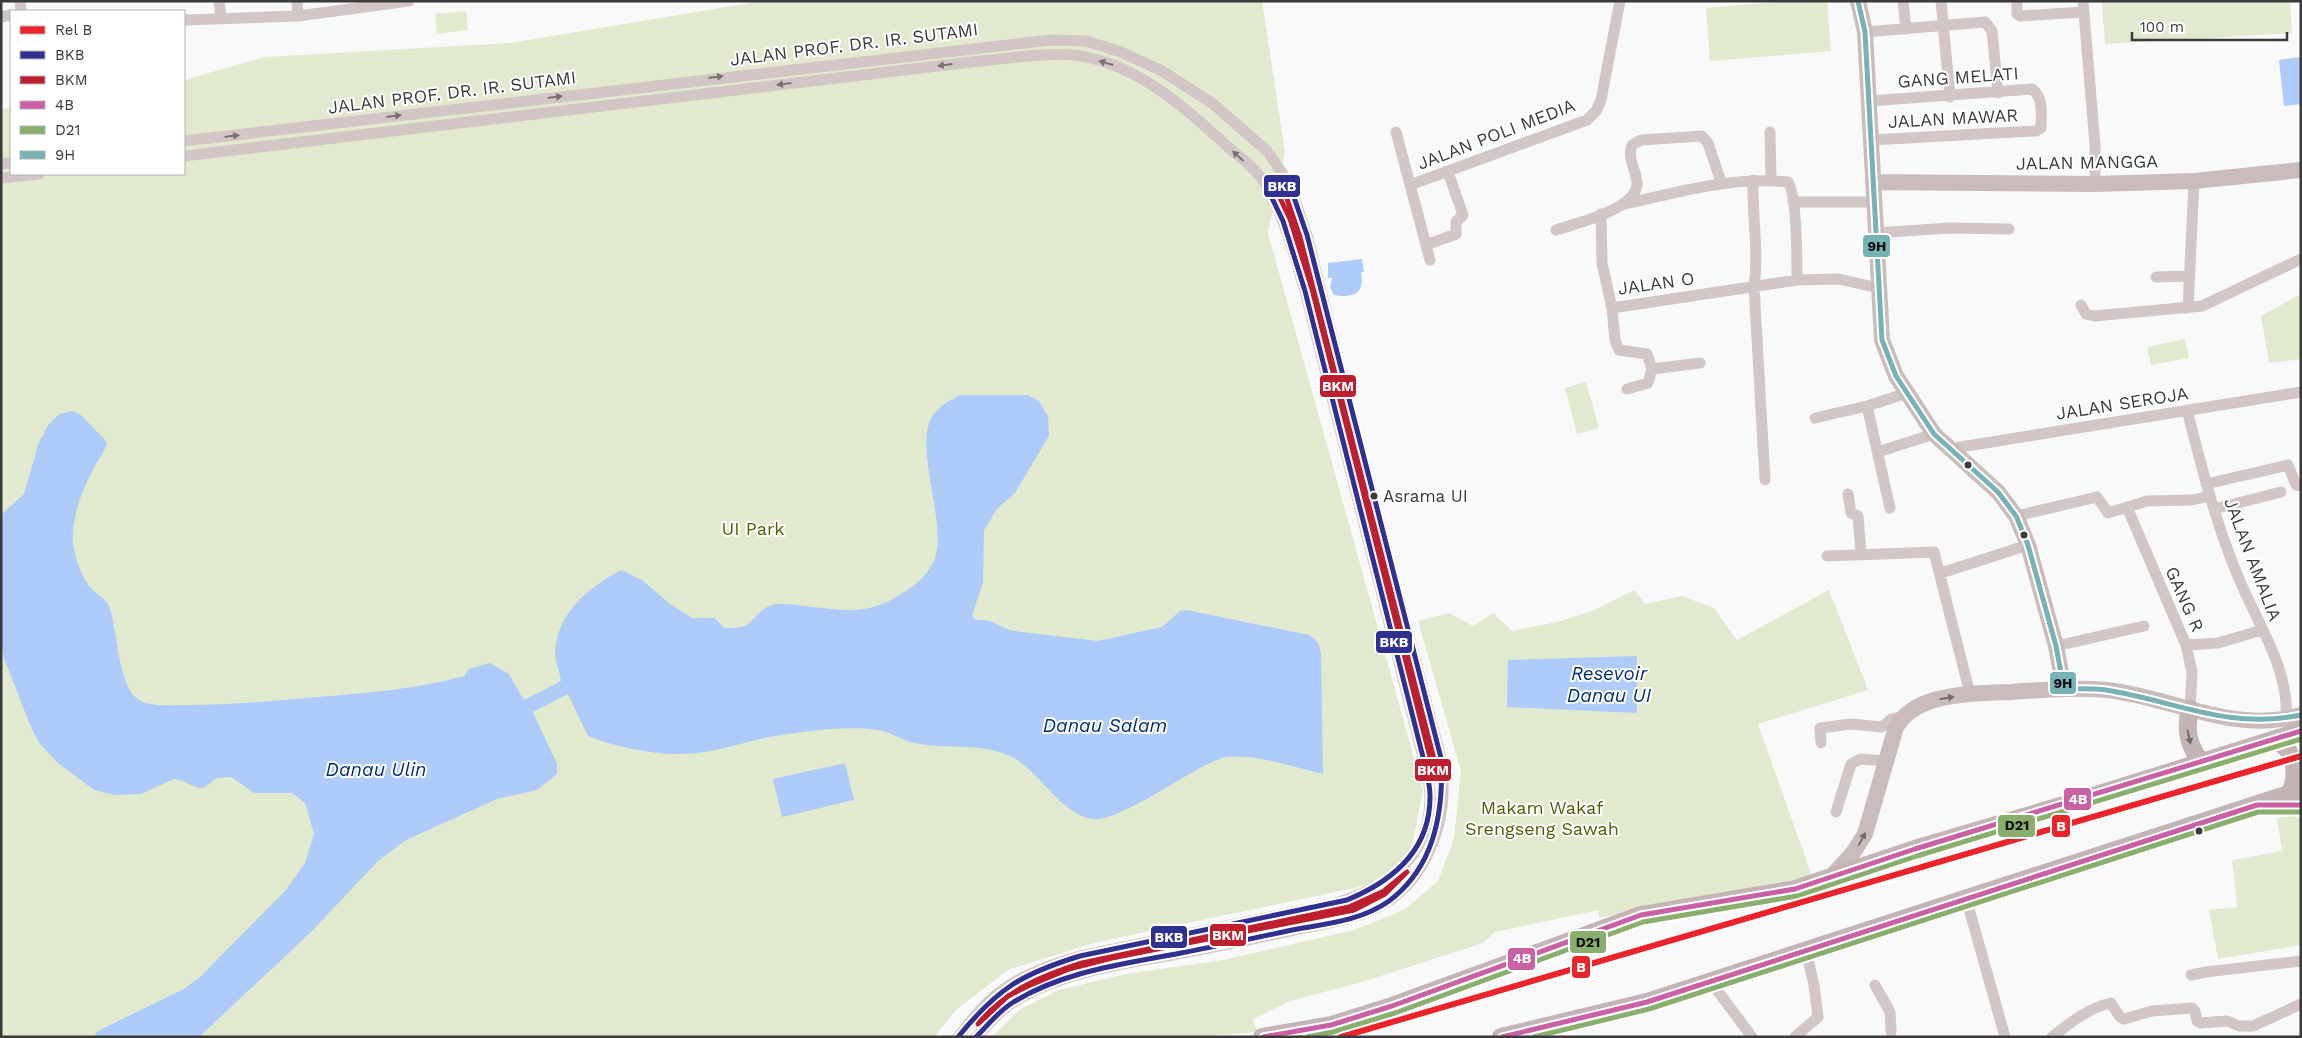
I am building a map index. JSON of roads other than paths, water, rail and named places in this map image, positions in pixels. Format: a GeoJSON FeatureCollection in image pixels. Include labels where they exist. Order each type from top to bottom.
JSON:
{"type":"FeatureCollection","features":[{"type":"Feature","properties":{"kind":"main road"},"geometry":{"type":"LineString","coordinates":[[2190,709],[2187,720],[2189,742],[2201,762]]}},
{"type":"Feature","properties":{"kind":"main road"},"geometry":{"type":"LineString","coordinates":[[1262,1037],[1331,1025],[1392,1006],[1641,915],[1773,894],[2301,730]]}},
{"type":"Feature","properties":{"kind":"main road"},"geometry":{"type":"LineString","coordinates":[[1501,1037],[1647,1002],[2257,805],[2297,796],[2296,777],[2292,759],[2280,744],[2270,740]]}},
{"type":"Feature","properties":{"kind":"street"},"geometry":{"type":"LineString","coordinates":[[219,1],[221,17]]}},
{"type":"Feature","properties":{"kind":"street"},"geometry":{"type":"LineString","coordinates":[[297,1],[298,16]]}},
{"type":"Feature","properties":{"kind":"street"},"geometry":{"type":"LineString","coordinates":[[185,20],[221,17],[298,16],[409,1]]}},
{"type":"Feature","properties":{"kind":"street","name":"JALAN POLI MEDIA"},"geometry":{"type":"LineString","coordinates":[[1396,132],[1410,185],[1586,120],[1596,111],[1601,100],[1620,1]]}},
{"type":"Feature","properties":{"kind":"street"},"geometry":{"type":"LineString","coordinates":[[1858,1],[1865,32],[1882,340],[1894,373],[1934,434],[1948,449],[1998,492],[2016,516],[2028,545],[2056,646],[2064,689]]}},
{"type":"Feature","properties":{"kind":"street"},"geometry":{"type":"LineString","coordinates":[[1903,1],[1906,29]]}},
{"type":"Feature","properties":{"kind":"street"},"geometry":{"type":"LineString","coordinates":[[1941,1],[1950,97]]}},
{"type":"Feature","properties":{"kind":"street"},"geometry":{"type":"LineString","coordinates":[[2017,1],[2018,15],[2056,13],[2083,7],[2095,145],[2095,184]]}},
{"type":"Feature","properties":{"kind":"street"},"geometry":{"type":"LineString","coordinates":[[2055,1],[2056,13]]}},
{"type":"Feature","properties":{"kind":"street"},"geometry":{"type":"LineString","coordinates":[[1865,32],[1985,22],[1992,30],[1998,93]]}},
{"type":"Feature","properties":{"kind":"street","name":"JALAN PROF. DR. IR. SUTAMI"},"geometry":{"type":"LineString","coordinates":[[185,141],[982,46],[1059,40],[1086,41],[1121,52],[1162,71],[1212,103],[1267,151],[1289,183],[1307,235],[1441,758],[1442,808],[1432,846],[1419,870],[1404,889],[1381,906],[1352,918],[1126,963],[1054,983],[1011,1004],[976,1037]]}},
{"type":"Feature","properties":{"kind":"street","name":"JALAN PROF. DR. IR. SUTAMI"},"geometry":{"type":"LineString","coordinates":[[185,156],[963,63],[1035,56],[1080,56],[1114,66],[1154,86],[1200,121],[1257,173],[1283,220],[1305,291],[1424,761],[1430,798],[1427,823],[1420,843],[1406,864],[1377,887],[1347,900],[1080,956],[1047,965],[1026,975],[998,993],[959,1036]]}},
{"type":"Feature","properties":{"kind":"street","name":"GANG MELATI"},"geometry":{"type":"LineString","coordinates":[[1868,101],[1950,97],[2032,89],[2038,93],[2041,106],[2040,128],[2036,131]]}},
{"type":"Feature","properties":{"kind":"street","name":"JALAN MAWAR"},"geometry":{"type":"LineString","coordinates":[[1871,140],[2036,131]]}},
{"type":"Feature","properties":{"kind":"street"},"geometry":{"type":"LineString","coordinates":[[1770,132],[1771,180]]}},
{"type":"Feature","properties":{"kind":"street"},"geometry":{"type":"LineString","coordinates":[[1625,204],[1635,195],[1637,184],[1629,151],[1632,145],[1640,140],[1702,136],[1708,144],[1721,182]]}},
{"type":"Feature","properties":{"kind":"street","name":"JALAN MANGGA"},"geometry":{"type":"LineString","coordinates":[[1873,182],[2095,184],[2194,181],[2301,170]]}},
{"type":"Feature","properties":{"kind":"street"},"geometry":{"type":"LineString","coordinates":[[1426,245],[1456,234],[1456,222],[1463,215],[1448,172]]}},
{"type":"Feature","properties":{"kind":"street"},"geometry":{"type":"LineString","coordinates":[[1,178],[30,175]]}},
{"type":"Feature","properties":{"kind":"street"},"geometry":{"type":"LineString","coordinates":[[1753,180],[1752,210],[1756,266],[1754,286],[1765,480]]}},
{"type":"Feature","properties":{"kind":"street"},"geometry":{"type":"LineString","coordinates":[[1556,230],[1625,204],[1721,182],[1771,180],[1788,182],[1792,188],[1794,202],[1797,280]]}},
{"type":"Feature","properties":{"kind":"street"},"geometry":{"type":"LineString","coordinates":[[2188,308],[2194,181]]}},
{"type":"Feature","properties":{"kind":"street"},"geometry":{"type":"LineString","coordinates":[[1269,192],[1289,183]]}},
{"type":"Feature","properties":{"kind":"street"},"geometry":{"type":"LineString","coordinates":[[1410,185],[1430,260]]}},
{"type":"Feature","properties":{"kind":"street"},"geometry":{"type":"LineString","coordinates":[[1794,202],[1874,202]]}},
{"type":"Feature","properties":{"kind":"street","name":"JALAN O"},"geometry":{"type":"LineString","coordinates":[[1601,214],[1602,263],[1612,308],[1797,280],[1839,279],[1878,288]]}},
{"type":"Feature","properties":{"kind":"street"},"geometry":{"type":"LineString","coordinates":[[1875,233],[1950,228],[2009,229]]}},
{"type":"Feature","properties":{"kind":"street"},"geometry":{"type":"LineString","coordinates":[[2081,305],[2086,314],[2094,316],[2202,306],[2301,259]]}},
{"type":"Feature","properties":{"kind":"street"},"geometry":{"type":"LineString","coordinates":[[2156,278],[2190,276]]}},
{"type":"Feature","properties":{"kind":"street"},"geometry":{"type":"LineString","coordinates":[[1612,308],[1615,340],[1620,350],[1647,354],[1652,369],[1648,383],[1627,389]]}},
{"type":"Feature","properties":{"kind":"street"},"geometry":{"type":"LineString","coordinates":[[1652,369],[1700,363]]}},
{"type":"Feature","properties":{"kind":"street","name":"JALAN SEROJA"},"geometry":{"type":"LineString","coordinates":[[1948,449],[2301,392]]}},
{"type":"Feature","properties":{"kind":"street"},"geometry":{"type":"LineString","coordinates":[[1815,418],[1867,406],[1907,393]]}},
{"type":"Feature","properties":{"kind":"street"},"geometry":{"type":"LineString","coordinates":[[1867,406],[1890,508]]}},
{"type":"Feature","properties":{"kind":"street","name":"JALAN AMALIA"},"geometry":{"type":"LineString","coordinates":[[2187,410],[2206,484],[2236,574],[2282,678],[2287,708],[2293,717]]}},
{"type":"Feature","properties":{"kind":"street"},"geometry":{"type":"LineString","coordinates":[[1884,450],[1934,434]]}},
{"type":"Feature","properties":{"kind":"street"},"geometry":{"type":"LineString","coordinates":[[2206,484],[2288,465],[2296,485],[2301,486]]}},
{"type":"Feature","properties":{"kind":"street"},"geometry":{"type":"LineString","coordinates":[[2214,509],[2281,492]]}},
{"type":"Feature","properties":{"kind":"street"},"geometry":{"type":"LineString","coordinates":[[1848,494],[1851,513],[1858,516],[1861,554]]}},
{"type":"Feature","properties":{"kind":"street"},"geometry":{"type":"LineString","coordinates":[[2016,516],[2097,498],[2108,513],[2148,502],[2192,500],[2210,496]]}},
{"type":"Feature","properties":{"kind":"street","name":"GANG R"},"geometry":{"type":"LineString","coordinates":[[2127,507],[2186,645],[2192,672],[2190,709]]}},
{"type":"Feature","properties":{"kind":"street"},"geometry":{"type":"LineString","coordinates":[[1941,573],[2028,545]]}},
{"type":"Feature","properties":{"kind":"street"},"geometry":{"type":"LineString","coordinates":[[1827,556],[1933,551],[1941,573],[1970,694]]}},
{"type":"Feature","properties":{"kind":"street"},"geometry":{"type":"LineString","coordinates":[[2056,646],[2144,626]]}},
{"type":"Feature","properties":{"kind":"street"},"geometry":{"type":"LineString","coordinates":[[2186,645],[2218,643],[2262,630]]}},
{"type":"Feature","properties":{"kind":"street"},"geometry":{"type":"LineString","coordinates":[[1398,660],[1414,656]]}},
{"type":"Feature","properties":{"kind":"street"},"geometry":{"type":"LineString","coordinates":[[1821,743],[1820,728],[1851,724],[1882,727],[1891,719],[1903,717],[1929,702],[1970,694],[2064,689],[2107,690],[2237,720],[2293,717]]}},
{"type":"Feature","properties":{"kind":"street"},"geometry":{"type":"LineString","coordinates":[[1831,877],[1853,853],[1865,834],[1893,733],[1903,717]]}},
{"type":"Feature","properties":{"kind":"street"},"geometry":{"type":"LineString","coordinates":[[1836,812],[1851,764],[1860,759],[1886,761]]}},
{"type":"Feature","properties":{"kind":"street"},"geometry":{"type":"LineString","coordinates":[[1966,898],[2005,1037]]}},
{"type":"Feature","properties":{"kind":"street"},"geometry":{"type":"LineString","coordinates":[[1794,1037],[1818,1017],[1814,985],[1806,951]]}},
{"type":"Feature","properties":{"kind":"street"},"geometry":{"type":"LineString","coordinates":[[2192,975],[2301,962]]}},
{"type":"Feature","properties":{"kind":"street"},"geometry":{"type":"LineString","coordinates":[[1047,965],[1054,983]]}},
{"type":"Feature","properties":{"kind":"street"},"geometry":{"type":"LineString","coordinates":[[1711,982],[1752,1037]]}},
{"type":"Feature","properties":{"kind":"street"},"geometry":{"type":"LineString","coordinates":[[1875,985],[1888,1008],[1892,1032]]}},
{"type":"Feature","properties":{"kind":"street"},"geometry":{"type":"LineString","coordinates":[[2052,1037],[2086,1013],[2111,1003],[2120,1017],[2124,1019],[2152,1011],[2192,1008],[2196,1011],[2197,1021],[2228,1021],[2239,1026],[2253,1026],[2301,1004]]}},
{"type":"Feature","properties":{"kind":"water"},"geometry":{"type":"Polygon","coordinates":[[[2301,57],[2301,104],[2284,106],[2279,60],[2301,57]]]}},
{"type":"Feature","properties":{"kind":"water"},"geometry":{"type":"Polygon","coordinates":[[[1362,259],[1364,272],[1361,272],[1362,279],[1359,290],[1347,296],[1334,295],[1330,287],[1332,278],[1328,278],[1328,263],[1362,259]]]}},
{"type":"Feature","properties":{"kind":"water"},"geometry":{"type":"Polygon","coordinates":[[[960,395],[1028,395],[1039,401],[1048,417],[1049,436],[1015,493],[996,510],[984,531],[983,582],[972,616],[976,620],[990,622],[1013,631],[1098,641],[1162,627],[1180,611],[1187,610],[1309,635],[1318,642],[1321,654],[1323,774],[1257,758],[1230,757],[1219,759],[1136,805],[1103,818],[1092,819],[1081,816],[1070,809],[1032,772],[1012,757],[989,749],[927,745],[910,742],[883,731],[852,728],[765,738],[691,754],[658,753],[621,746],[588,736],[568,694],[533,712],[557,764],[557,774],[537,790],[497,799],[406,840],[378,861],[311,932],[199,1037],[97,1037],[95,1033],[184,989],[200,977],[285,891],[305,863],[314,834],[305,803],[292,793],[254,793],[231,777],[217,778],[204,788],[174,779],[141,794],[115,795],[94,790],[58,763],[39,743],[4,658],[1,642],[1,515],[24,494],[39,442],[49,424],[59,414],[72,411],[81,415],[107,442],[104,452],[95,466],[80,498],[74,525],[74,547],[86,582],[109,606],[119,657],[127,684],[133,694],[141,701],[163,705],[219,704],[373,692],[464,676],[469,669],[490,663],[509,674],[524,700],[561,681],[555,651],[557,637],[562,624],[577,602],[621,570],[642,580],[670,604],[692,618],[715,618],[724,628],[747,625],[763,609],[778,604],[844,610],[866,609],[890,601],[907,590],[928,571],[934,561],[937,546],[935,508],[926,446],[928,429],[933,415],[939,408],[960,395]]]}},
{"type":"Feature","properties":{"kind":"water","name":"Resevoir Danau UI"},"geometry":{"type":"Polygon","coordinates":[[[1637,656],[1637,713],[1507,707],[1508,660],[1637,656]]]}},
{"type":"Feature","properties":{"kind":"water"},"geometry":{"type":"Polygon","coordinates":[[[845,763],[854,800],[782,817],[773,779],[845,763]]]}},
{"type":"Feature","properties":{"kind":"rail line","name":"B"},"geometry":{"type":"LineString","coordinates":[[1341,1037],[2301,756]]}},
{"type":"Feature","properties":{"kind":"place","name":"Asrama UI"},"geometry":{"type":"Point","coordinates":[1374,496]}},
{"type":"Feature","properties":{"kind":"park label","name":"UI Park"},"geometry":{"type":"Point","coordinates":[753,528]}},
{"type":"Feature","properties":{"kind":"park label","name":"Makam Wakaf Srengseng Sawah"},"geometry":{"type":"Point","coordinates":[1542,818]}},
{"type":"Feature","properties":{"kind":"water label","name":"Danau Salam"},"geometry":{"type":"Point","coordinates":[1105,725]}},
{"type":"Feature","properties":{"kind":"water label","name":"Danau Ulin"},"geometry":{"type":"Point","coordinates":[376,769]}}]}
